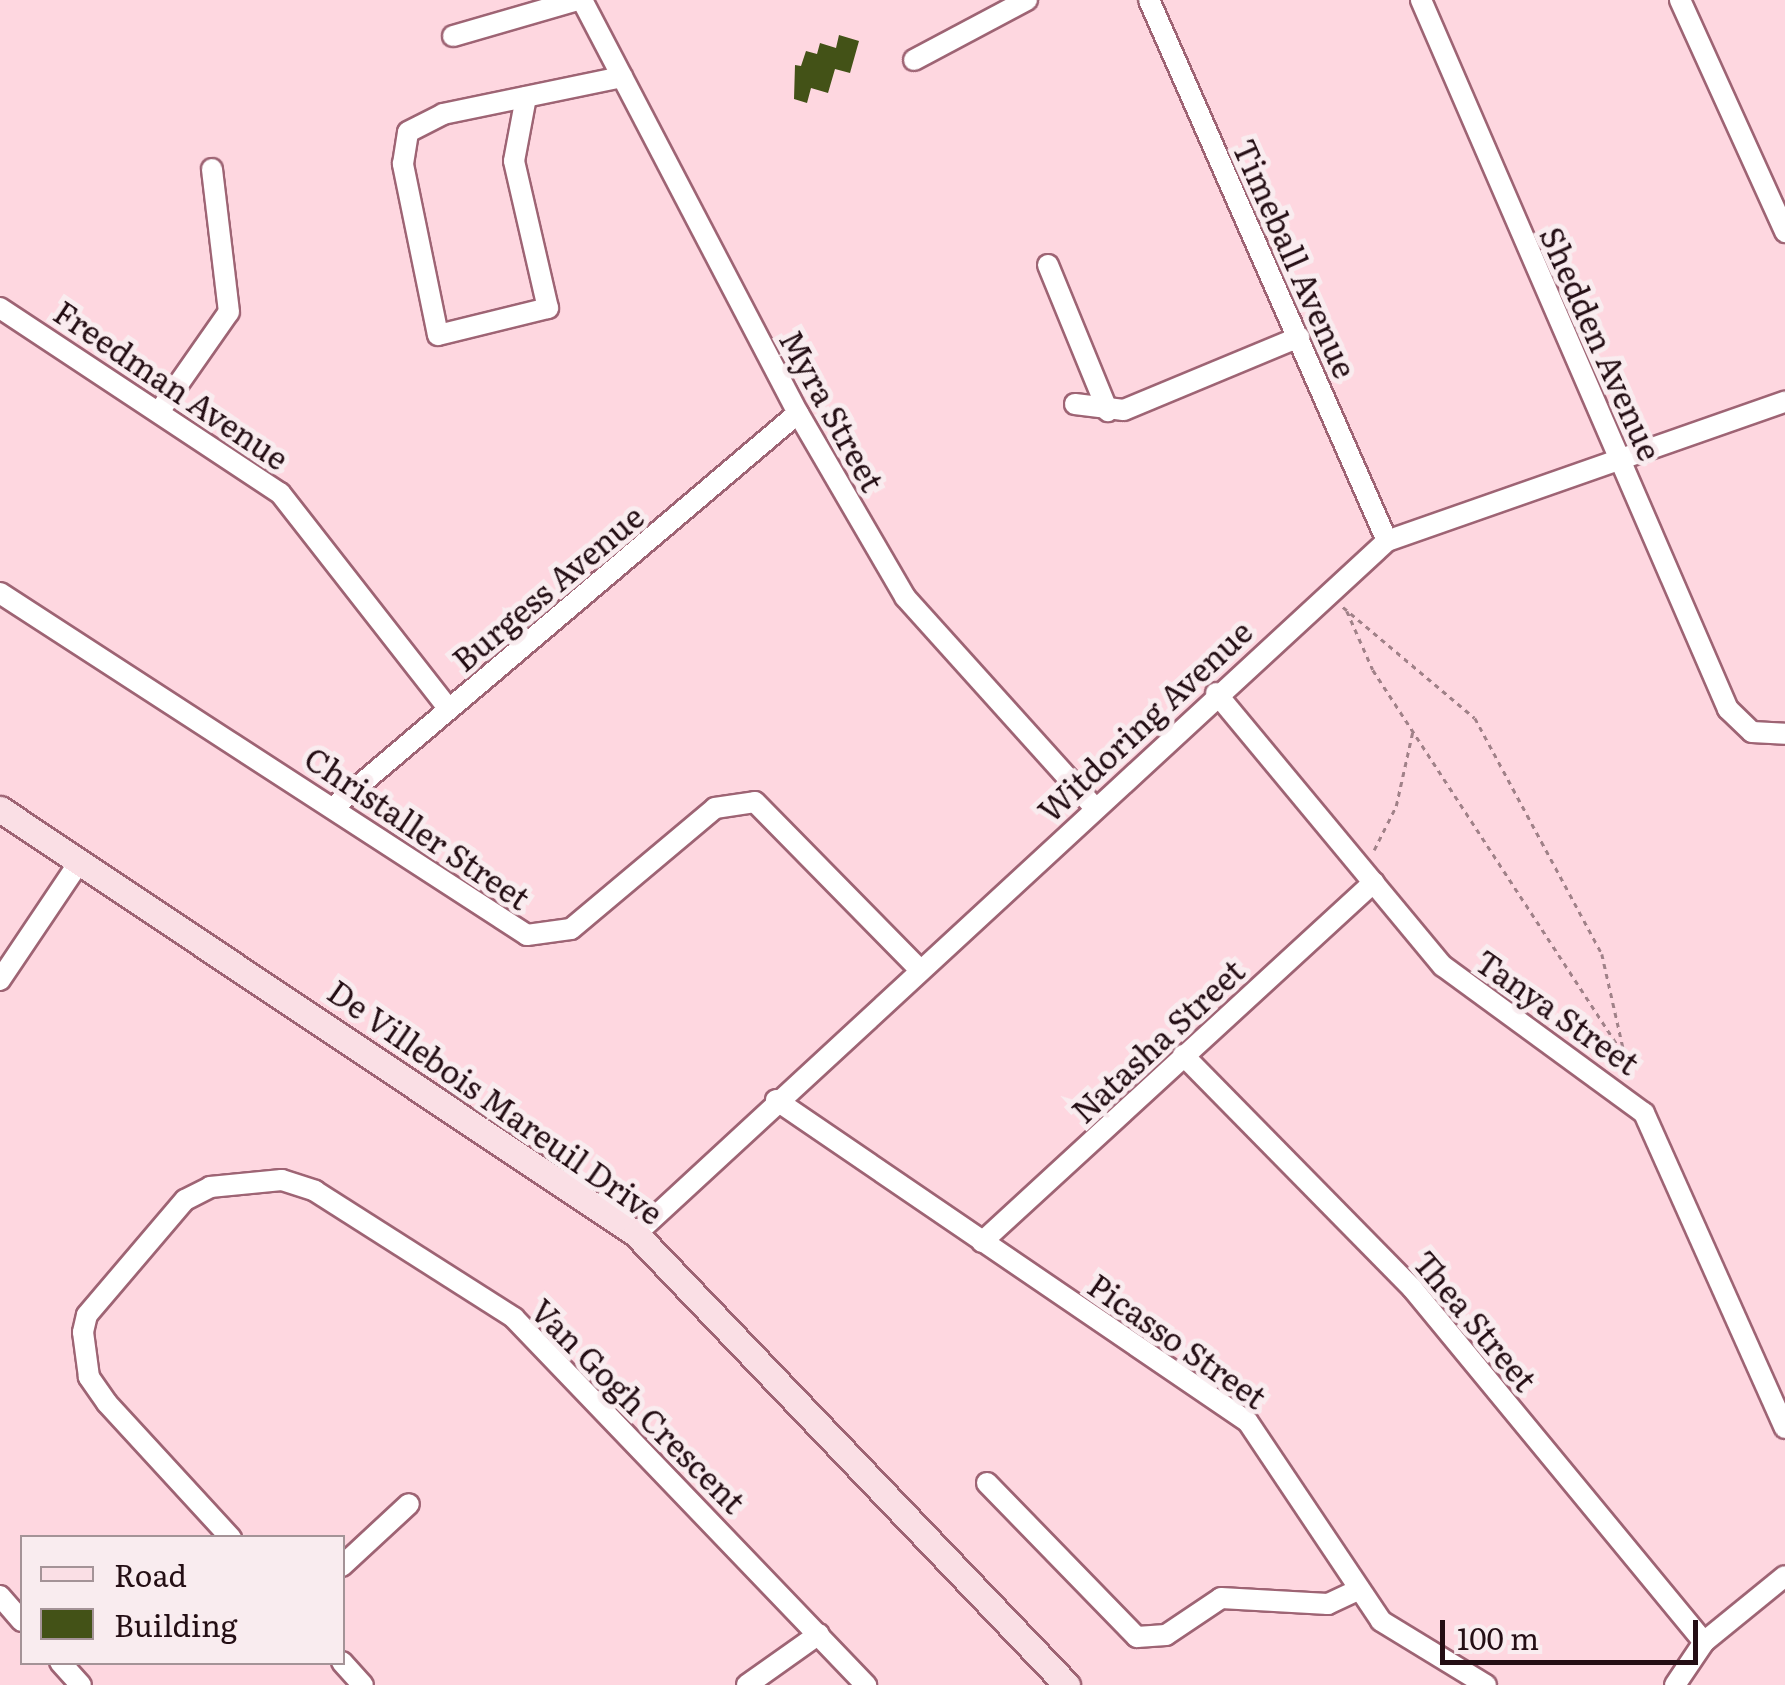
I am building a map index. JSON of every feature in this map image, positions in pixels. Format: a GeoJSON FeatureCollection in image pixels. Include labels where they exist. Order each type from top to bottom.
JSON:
{"type":"FeatureCollection","features":[{"type":"Feature","properties":{"kind":"main road","name":"De Villebois Mareuil Drive"},"geometry":{"type":"LineString","coordinates":[[0,809],[636,1234],[1067,1685]]}},
{"type":"Feature","properties":{"kind":"street"},"geometry":{"type":"LineString","coordinates":[[453,36],[580,0]]}},
{"type":"Feature","properties":{"kind":"street","name":"Myra Street"},"geometry":{"type":"LineString","coordinates":[[580,0],[615,78],[798,414],[914,610],[1094,807]]}},
{"type":"Feature","properties":{"kind":"street"},"geometry":{"type":"LineString","coordinates":[[914,60],[1027,0]]}},
{"type":"Feature","properties":{"kind":"street","name":"Timeball Avenue"},"geometry":{"type":"LineString","coordinates":[[1149,0],[1388,541]]}},
{"type":"Feature","properties":{"kind":"street","name":"Shedden Avenue"},"geometry":{"type":"LineString","coordinates":[[1421,0],[1728,709],[1752,732],[1785,734]]}},
{"type":"Feature","properties":{"kind":"street"},"geometry":{"type":"LineString","coordinates":[[1680,0],[1785,232]]}},
{"type":"Feature","properties":{"kind":"street"},"geometry":{"type":"LineString","coordinates":[[526,97],[512,135],[514,161],[548,308],[438,335],[401,148],[424,120],[526,97],[615,78]]}},
{"type":"Feature","properties":{"kind":"street"},"geometry":{"type":"LineString","coordinates":[[160,409],[228,312],[212,169]]}},
{"type":"Feature","properties":{"kind":"street"},"geometry":{"type":"LineString","coordinates":[[1048,265],[1108,411]]}},
{"type":"Feature","properties":{"kind":"street","name":"Freedman Avenue"},"geometry":{"type":"LineString","coordinates":[[0,308],[160,409],[280,493],[450,709]]}},
{"type":"Feature","properties":{"kind":"street"},"geometry":{"type":"LineString","coordinates":[[1076,404],[1108,411],[1299,338]]}},
{"type":"Feature","properties":{"kind":"street","name":"Witdoring Avenue"},"geometry":{"type":"LineString","coordinates":[[636,1234],[917,967],[1216,692],[1388,541],[1785,402]]}},
{"type":"Feature","properties":{"kind":"street","name":"Burgess Avenue"},"geometry":{"type":"LineString","coordinates":[[335,806],[798,414]]}},
{"type":"Feature","properties":{"kind":"street","name":"Christaller Street"},"geometry":{"type":"LineString","coordinates":[[0,593],[335,806],[501,921],[539,935],[560,934],[596,911],[715,808],[755,802],[917,967]]}},
{"type":"Feature","properties":{"kind":"street","name":"Tanya Street"},"geometry":{"type":"LineString","coordinates":[[1216,692],[1443,966],[1492,1008],[1634,1102],[1666,1154],[1785,1428]]}},
{"type":"Feature","properties":{"kind":"street"},"geometry":{"type":"LineString","coordinates":[[0,980],[80,861]]}},
{"type":"Feature","properties":{"kind":"street","name":"Natasha Street"},"geometry":{"type":"LineString","coordinates":[[982,1242],[1374,882]]}},
{"type":"Feature","properties":{"kind":"street","name":"Thea Street"},"geometry":{"type":"LineString","coordinates":[[1183,1055],[1412,1288],[1704,1642]]}},
{"type":"Feature","properties":{"kind":"street","name":"Picasso Street"},"geometry":{"type":"LineString","coordinates":[[776,1100],[1248,1422],[1358,1590],[1408,1643],[1486,1685]]}},
{"type":"Feature","properties":{"kind":"street","name":"Van Gogh Crescent"},"geometry":{"type":"LineString","coordinates":[[228,1535],[89,1378],[83,1332],[87,1315],[186,1200],[210,1187],[282,1180],[315,1191],[514,1318],[866,1685]]}},
{"type":"Feature","properties":{"kind":"street"},"geometry":{"type":"LineString","coordinates":[[987,1482],[1137,1637],[1166,1635],[1220,1598],[1328,1604],[1358,1590]]}},
{"type":"Feature","properties":{"kind":"street"},"geometry":{"type":"LineString","coordinates":[[345,1563],[409,1504]]}},
{"type":"Feature","properties":{"kind":"street"},"geometry":{"type":"LineString","coordinates":[[1675,1685],[1704,1642],[1785,1576]]}},
{"type":"Feature","properties":{"kind":"street"},"geometry":{"type":"LineString","coordinates":[[0,1596],[20,1619]]}},
{"type":"Feature","properties":{"kind":"street"},"geometry":{"type":"LineString","coordinates":[[747,1685],[819,1634]]}},
{"type":"Feature","properties":{"kind":"street"},"geometry":{"type":"LineString","coordinates":[[63,1665],[80,1685]]}},
{"type":"Feature","properties":{"kind":"street"},"geometry":{"type":"LineString","coordinates":[[345,1665],[364,1685]]}},
{"type":"Feature","properties":{"kind":"path"},"geometry":{"type":"LineString","coordinates":[[1325,596],[1346,609],[1475,718],[1602,954],[1634,1102]]}},
{"type":"Feature","properties":{"kind":"path"},"geometry":{"type":"LineString","coordinates":[[1346,609],[1414,729],[1626,1059]]}},
{"type":"Feature","properties":{"kind":"path"},"geometry":{"type":"LineString","coordinates":[[1360,864],[1396,806],[1414,729]]}},
{"type":"Feature","properties":{"kind":"building"},"geometry":{"type":"Polygon","coordinates":[[[839,35],[859,41],[850,73],[835,69],[828,93],[811,88],[807,103],[794,99],[795,65],[801,66],[806,51],[817,54],[820,43],[836,48],[839,35]]]}}]}
